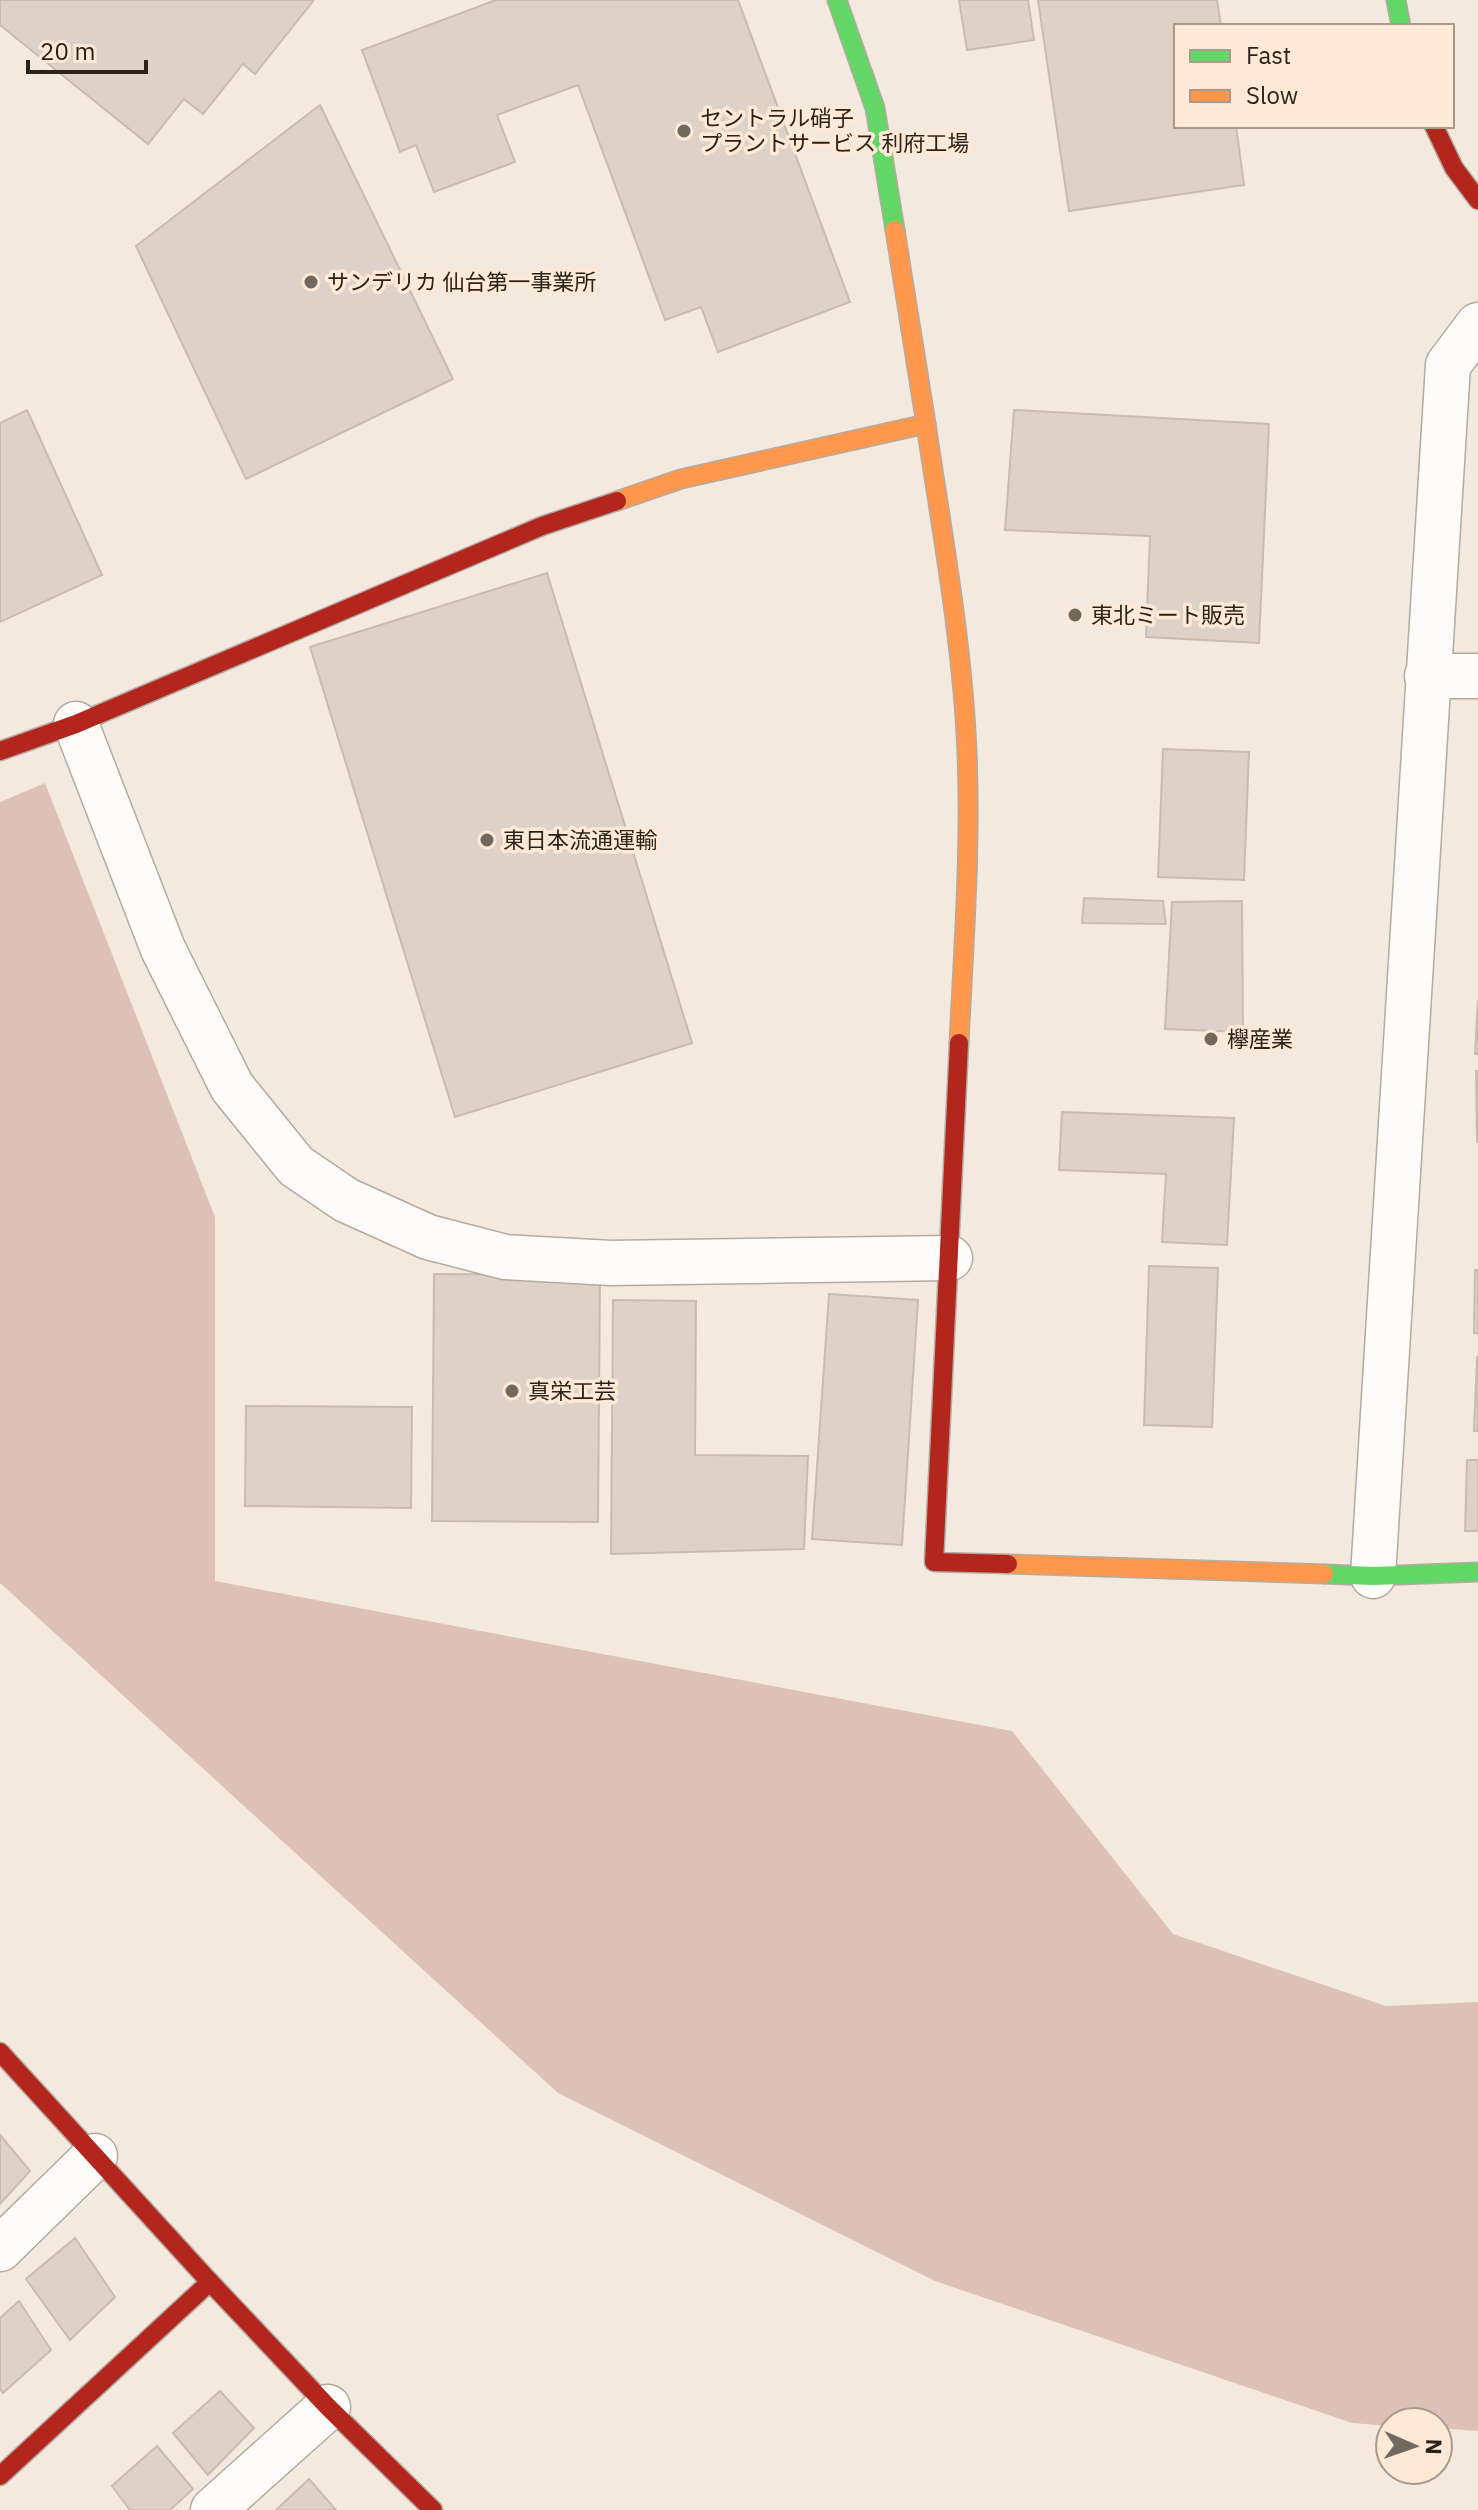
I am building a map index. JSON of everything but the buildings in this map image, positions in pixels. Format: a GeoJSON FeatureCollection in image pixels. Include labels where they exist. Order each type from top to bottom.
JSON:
{"type":"FeatureCollection","features":[{"type":"Feature","properties":{"kind":"street"},"geometry":{"type":"LineString","coordinates":[[837,0],[875,108],[956,625],[966,733],[968,864],[934,1562],[1373,1576],[1478,1572]]}},
{"type":"Feature","properties":{"kind":"street"},"geometry":{"type":"LineString","coordinates":[[1396,0],[1401,24]]}},
{"type":"Feature","properties":{"kind":"street"},"geometry":{"type":"LineString","coordinates":[[1435,128],[1454,168],[1478,200]]}},
{"type":"Feature","properties":{"kind":"street"},"geometry":{"type":"LineString","coordinates":[[1373,1576],[1448,365],[1478,325]]}},
{"type":"Feature","properties":{"kind":"street"},"geometry":{"type":"LineString","coordinates":[[0,751],[76,724],[542,526],[681,479],[926,424]]}},
{"type":"Feature","properties":{"kind":"street"},"geometry":{"type":"LineString","coordinates":[[1427,676],[1478,676]]}},
{"type":"Feature","properties":{"kind":"street"},"geometry":{"type":"LineString","coordinates":[[76,724],[163,949],[232,1087],[296,1166],[346,1200],[428,1237],[505,1257],[611,1263],[950,1258]]}},
{"type":"Feature","properties":{"kind":"street"},"geometry":{"type":"LineString","coordinates":[[0,2052],[328,2407],[433,2510]]}},
{"type":"Feature","properties":{"kind":"street"},"geometry":{"type":"LineString","coordinates":[[0,2249],[95,2156]]}},
{"type":"Feature","properties":{"kind":"street"},"geometry":{"type":"LineString","coordinates":[[0,2476],[210,2282]]}},
{"type":"Feature","properties":{"kind":"street"},"geometry":{"type":"LineString","coordinates":[[213,2510],[328,2407]]}},
{"type":"Feature","properties":{"kind":"shaded area"},"geometry":{"type":"Polygon","coordinates":[[[45,783],[215,1217],[215,1581],[1012,1731],[1173,1934],[1386,2006],[1478,2002],[1478,2431],[1454,2429],[1454,2406],[1374,2406],[1374,2425],[1352,2423],[935,2281],[558,2093],[0,1583],[0,802],[45,783]]]}},
{"type":"Feature","properties":{"kind":"traffic: fast"},"geometry":{"type":"LineString","coordinates":[[837,0],[875,108],[895,230]]}},
{"type":"Feature","properties":{"kind":"traffic: fast"},"geometry":{"type":"LineString","coordinates":[[1396,0],[1401,24]]}},
{"type":"Feature","properties":{"kind":"traffic: fast"},"geometry":{"type":"LineString","coordinates":[[1324,1574],[1373,1576],[1478,1572]]}},
{"type":"Feature","properties":{"kind":"traffic: slow"},"geometry":{"type":"LineString","coordinates":[[617,501],[681,479],[926,424],[895,230]]}},
{"type":"Feature","properties":{"kind":"traffic: slow"},"geometry":{"type":"LineString","coordinates":[[926,424],[955,616],[966,732],[968,849],[959,1043]]}},
{"type":"Feature","properties":{"kind":"traffic: slow"},"geometry":{"type":"LineString","coordinates":[[1008,1564],[1324,1574]]}},
{"type":"Feature","properties":{"kind":"traffic: jam"},"geometry":{"type":"LineString","coordinates":[[1435,128],[1454,168],[1478,200]]}},
{"type":"Feature","properties":{"kind":"traffic: jam"},"geometry":{"type":"LineString","coordinates":[[0,751],[76,724],[542,526],[617,501]]}},
{"type":"Feature","properties":{"kind":"traffic: jam"},"geometry":{"type":"LineString","coordinates":[[959,1043],[934,1562],[1008,1564]]}},
{"type":"Feature","properties":{"kind":"traffic: jam"},"geometry":{"type":"LineString","coordinates":[[0,2052],[210,2282]]}},
{"type":"Feature","properties":{"kind":"traffic: jam"},"geometry":{"type":"LineString","coordinates":[[0,2476],[210,2282],[328,2407],[433,2510]]}},
{"type":"Feature","properties":{"kind":"place","name":"セントラル硝子 プラントサービス 利府工場"},"geometry":{"type":"Point","coordinates":[684,131]}},
{"type":"Feature","properties":{"kind":"place","name":"サンデリカ 仙台第一事業所"},"geometry":{"type":"Point","coordinates":[311,282]}},
{"type":"Feature","properties":{"kind":"place","name":"東北ミート販売"},"geometry":{"type":"Point","coordinates":[1075,615]}},
{"type":"Feature","properties":{"kind":"place","name":"東日本流通運輸"},"geometry":{"type":"Point","coordinates":[487,840]}},
{"type":"Feature","properties":{"kind":"place","name":"欅産業"},"geometry":{"type":"Point","coordinates":[1211,1039]}},
{"type":"Feature","properties":{"kind":"place","name":"真栄工芸"},"geometry":{"type":"Point","coordinates":[512,1391]}}]}
